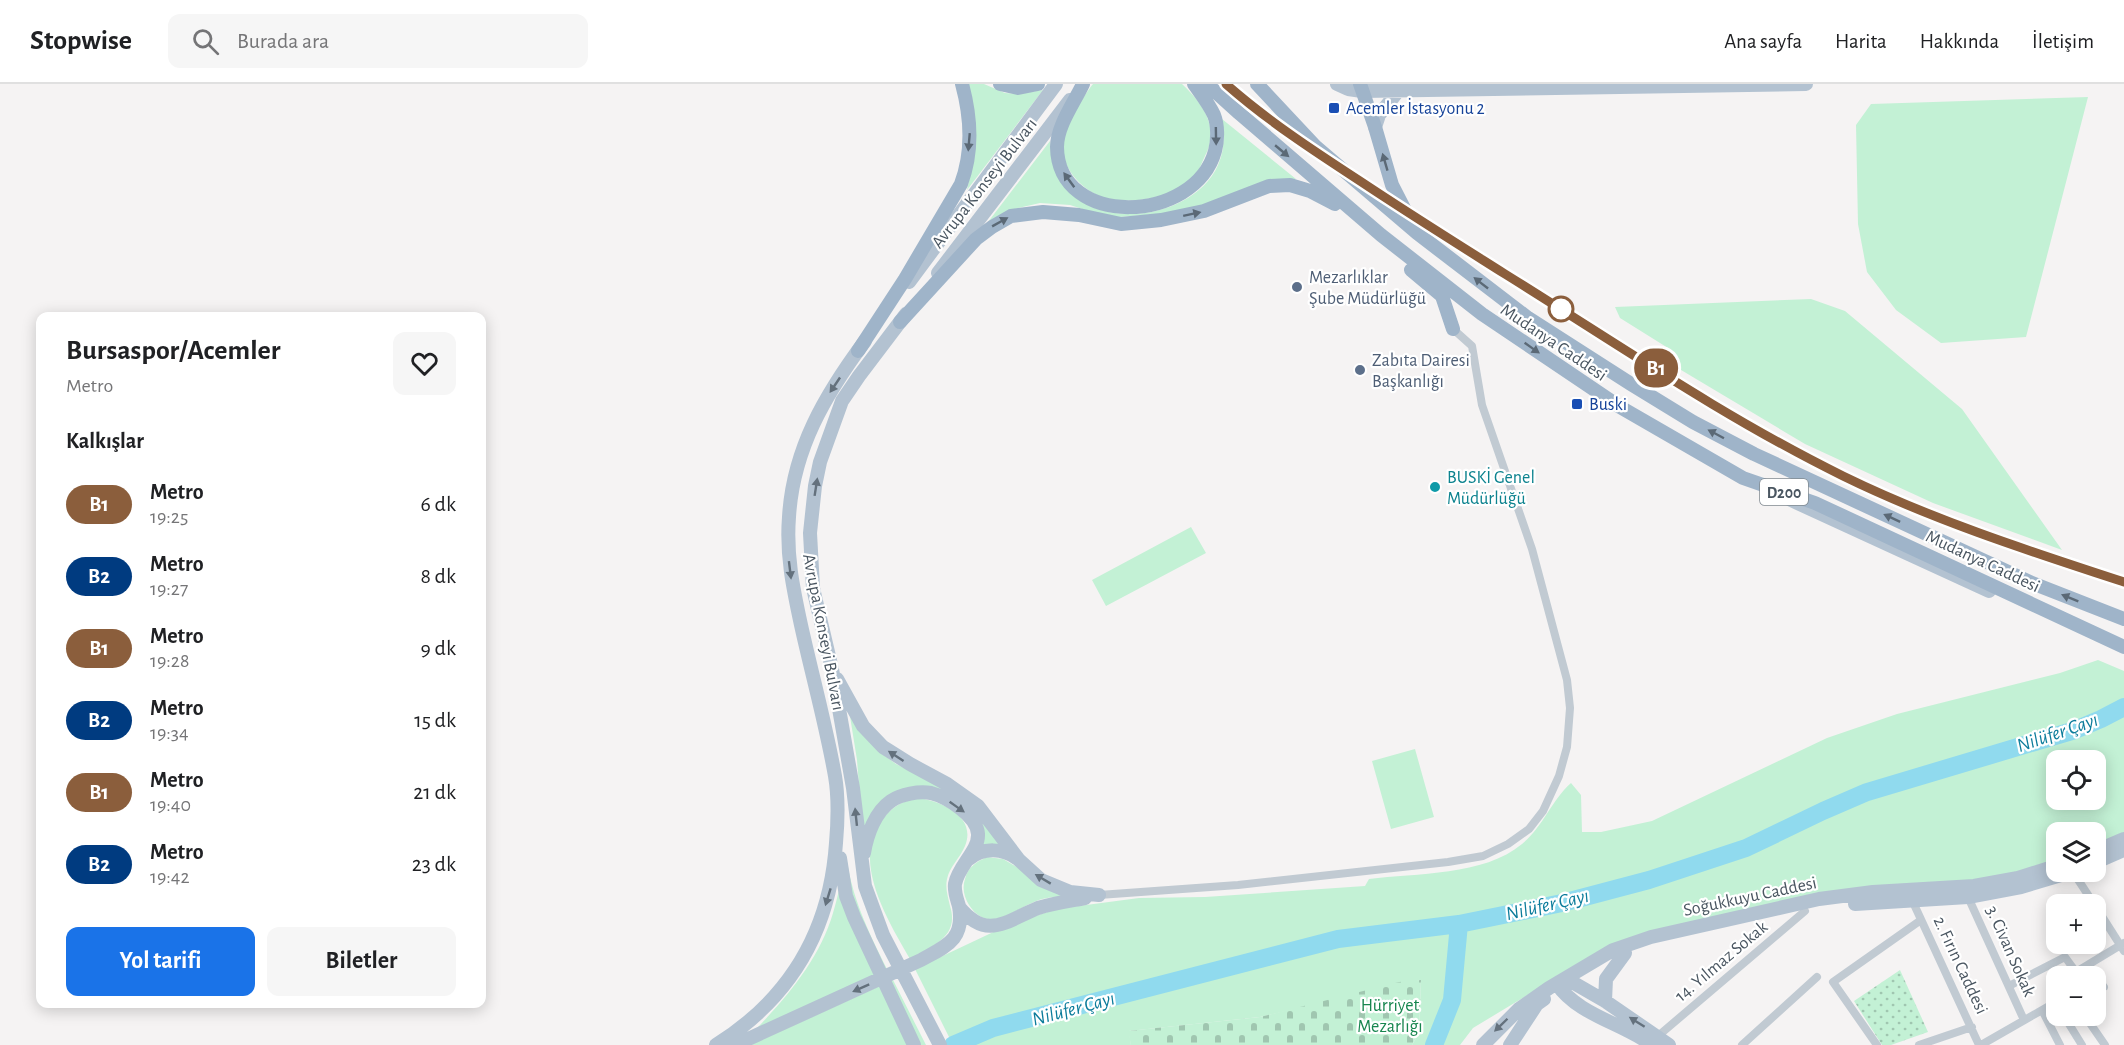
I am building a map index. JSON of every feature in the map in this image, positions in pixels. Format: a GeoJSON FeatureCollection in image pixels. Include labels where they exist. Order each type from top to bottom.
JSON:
{"type":"FeatureCollection","features":[{"type":"Feature","properties":{"kind":"highway"},"geometry":{"type":"LineString","coordinates":[[858,351],[905,279],[967,170],[970,130],[968,106],[962,84]]}},
{"type":"Feature","properties":{"kind":"highway"},"geometry":{"type":"LineString","coordinates":[[1000,84],[1018,88],[1038,84]]}},
{"type":"Feature","properties":{"kind":"highway"},"geometry":{"type":"LineString","coordinates":[[1083,84],[1059,132],[1057,146],[1059,162],[1073,186],[1085,196],[1107,205],[1134,207],[1154,205],[1184,193],[1208,170],[1217,143],[1215,117],[1194,84]]}},
{"type":"Feature","properties":{"kind":"highway","name":"Mudanya Caddesi"},"geometry":{"type":"LineString","coordinates":[[1207,84],[1382,236],[1482,314],[1620,407],[1743,478],[1815,503],[2100,640],[2124,647]]}},
{"type":"Feature","properties":{"kind":"highway","name":"Mudanya Caddesi"},"geometry":{"type":"LineString","coordinates":[[1257,84],[1315,146],[1417,233],[1528,318],[1693,422],[1754,454],[2032,583],[2124,619]]}},
{"type":"Feature","properties":{"kind":"highway"},"geometry":{"type":"LineString","coordinates":[[1361,87],[1392,185],[1417,233]]}},
{"type":"Feature","properties":{"kind":"highway"},"geometry":{"type":"LineString","coordinates":[[900,322],[976,239],[992,226],[1011,216],[1043,212],[1079,215],[1121,224],[1161,220],[1204,211],[1269,186],[1290,186],[1324,197],[1382,236],[1402,263],[1442,296],[1453,329]]}},
{"type":"Feature","properties":{"kind":"highway"},"geometry":{"type":"LineString","coordinates":[[2100,640],[2124,653]]}},
{"type":"Feature","properties":{"kind":"main road","name":"Avrupa Konseyi Bulvarı"},"geometry":{"type":"LineString","coordinates":[[716,1045],[750,1020],[792,976],[821,921],[831,890],[839,816],[836,777],[789,568],[789,518],[799,458],[810,428],[825,399],[1056,84]]}},
{"type":"Feature","properties":{"kind":"main road","name":"Avrupa Konseyi Bulvarı"},"geometry":{"type":"LineString","coordinates":[[940,1045],[883,935],[865,886],[853,788],[832,669],[813,588],[810,533],[815,486],[820,462],[842,401],[1083,84]]}},
{"type":"Feature","properties":{"kind":"main road"},"geometry":{"type":"LineString","coordinates":[[1337,84],[1348,89],[1361,87],[1399,90],[1806,84]]}},
{"type":"Feature","properties":{"kind":"main road"},"geometry":{"type":"LineString","coordinates":[[1375,127],[1379,115],[1399,90]]}},
{"type":"Feature","properties":{"kind":"main road"},"geometry":{"type":"LineString","coordinates":[[832,669],[863,726],[883,747],[910,765],[948,784],[978,806],[1019,860]]}},
{"type":"Feature","properties":{"kind":"main road"},"geometry":{"type":"LineString","coordinates":[[735,1045],[921,960],[950,944],[957,936],[959,925],[955,885],[978,834],[973,819],[952,802],[931,793],[910,793],[890,801],[877,816],[867,837],[861,864]]}},
{"type":"Feature","properties":{"kind":"main road"},"geometry":{"type":"LineString","coordinates":[[2106,847],[2124,839]]}},
{"type":"Feature","properties":{"kind":"main road"},"geometry":{"type":"LineString","coordinates":[[837,840],[846,896],[868,950],[914,1045]]}},
{"type":"Feature","properties":{"kind":"main road"},"geometry":{"type":"LineString","coordinates":[[961,868],[972,857],[985,850],[1001,851],[1019,860],[1041,880],[1070,892],[1098,895]]}},
{"type":"Feature","properties":{"kind":"main road"},"geometry":{"type":"LineString","coordinates":[[2106,857],[2124,850]]}},
{"type":"Feature","properties":{"kind":"main road","name":"Soğukkuyu Caddesi"},"geometry":{"type":"LineString","coordinates":[[1510,1045],[1537,1004],[1613,950],[1651,937],[1819,900],[1873,892],[1974,886],[2018,878],[2046,869]]}},
{"type":"Feature","properties":{"kind":"main road","name":"Soğukkuyu Caddesi"},"geometry":{"type":"LineString","coordinates":[[1483,1045],[1520,1009],[1625,953],[1805,911],[1873,902],[1968,897],[2046,880]]}},
{"type":"Feature","properties":{"kind":"main road"},"geometry":{"type":"LineString","coordinates":[[959,907],[971,919],[992,927],[1011,922],[1046,906],[1098,895]]}},
{"type":"Feature","properties":{"kind":"main road"},"geometry":{"type":"LineString","coordinates":[[1605,1001],[1605,979],[1625,953]]}},
{"type":"Feature","properties":{"kind":"main road"},"geometry":{"type":"LineString","coordinates":[[1565,983],[1605,1001],[1659,1042]]}},
{"type":"Feature","properties":{"kind":"main road"},"geometry":{"type":"LineString","coordinates":[[1565,983],[1589,1011],[1659,1042]]}},
{"type":"Feature","properties":{"kind":"street"},"geometry":{"type":"LineString","coordinates":[[1098,895],[1238,885],[1448,862],[1483,856],[1508,844],[1529,829],[1543,811],[1559,776],[1567,747],[1570,708],[1567,681],[1532,549],[1482,405],[1472,346],[1453,329]]}},
{"type":"Feature","properties":{"kind":"street","name":"3. Civan Sokak"},"geometry":{"type":"LineString","coordinates":[[1968,897],[2024,1020]]}},
{"type":"Feature","properties":{"kind":"street","name":"2. Fırın Caddesi"},"geometry":{"type":"LineString","coordinates":[[1912,900],[1980,1045]]}},
{"type":"Feature","properties":{"kind":"street","name":"14. Yılmaz Sokak"},"geometry":{"type":"LineString","coordinates":[[1659,1042],[1805,911]]}},
{"type":"Feature","properties":{"kind":"street"},"geometry":{"type":"LineString","coordinates":[[1877,1045],[1833,982],[1921,920]]}},
{"type":"Feature","properties":{"kind":"street"},"geometry":{"type":"LineString","coordinates":[[2009,986],[2065,957],[2076,972],[2123,946],[2106,922]]}},
{"type":"Feature","properties":{"kind":"street"},"geometry":{"type":"LineString","coordinates":[[1742,1045],[1817,977]]}},
{"type":"Feature","properties":{"kind":"street"},"geometry":{"type":"LineString","coordinates":[[1980,1045],[2046,1008]]}},
{"type":"Feature","properties":{"kind":"street"},"geometry":{"type":"LineString","coordinates":[[2042,1010],[2060,1045]]}},
{"type":"Feature","properties":{"kind":"street"},"geometry":{"type":"LineString","coordinates":[[2070,1026],[2082,1045]]}},
{"type":"Feature","properties":{"kind":"street"},"geometry":{"type":"LineString","coordinates":[[2092,1026],[2105,1045]]}},
{"type":"Feature","properties":{"kind":"street"},"geometry":{"type":"LineString","coordinates":[[1919,1045],[1972,1027]]}},
{"type":"Feature","properties":{"kind":"green space"},"geometry":{"type":"Polygon","coordinates":[[[966,84],[984,84],[1005,93],[1018,94],[1043,90],[967,190],[974,156],[966,84]]]}},
{"type":"Feature","properties":{"kind":"green space"},"geometry":{"type":"Polygon","coordinates":[[[1093,84],[1182,84],[1197,100],[1210,126],[1209,145],[1195,176],[1167,194],[1131,200],[1099,196],[1081,184],[1073,176],[1063,156],[1063,135],[1076,108],[1093,84]]]}},
{"type":"Feature","properties":{"kind":"green space"},"geometry":{"type":"Polygon","coordinates":[[[2088,97],[2026,337],[1941,343],[1896,310],[1867,272],[1858,224],[1856,125],[1871,104],[2088,97]]]}},
{"type":"Feature","properties":{"kind":"green space"},"geometry":{"type":"Polygon","coordinates":[[[1222,119],[1296,179],[1271,180],[1207,204],[1172,213],[1104,216],[1070,205],[1040,203],[1010,210],[988,222],[1050,141],[1058,175],[1064,185],[1080,200],[1100,210],[1122,214],[1146,213],[1168,207],[1189,197],[1206,183],[1218,165],[1222,154],[1222,119]]]}},
{"type":"Feature","properties":{"kind":"green space"},"geometry":{"type":"Polygon","coordinates":[[[1811,299],[1845,311],[1962,409],[2062,550],[1933,503],[1805,444],[1671,364],[1668,348],[1620,318],[1615,307],[1811,299]]]}},
{"type":"Feature","properties":{"kind":"green space"},"geometry":{"type":"Polygon","coordinates":[[[1191,527],[1206,553],[1106,606],[1092,580],[1191,527]]]}},
{"type":"Feature","properties":{"kind":"green space"},"geometry":{"type":"Polygon","coordinates":[[[2098,660],[2124,671],[2124,833],[2106,841],[2106,822],[2046,822],[2046,864],[1988,881],[1751,908],[1574,967],[1473,1028],[1460,1045],[1412,1045],[1419,1033],[1421,980],[1260,1017],[1129,1031],[1131,1045],[953,1045],[915,969],[1004,927],[1056,909],[1139,898],[1205,897],[1365,886],[1369,879],[1469,868],[1489,862],[1522,844],[1571,783],[1581,795],[1582,832],[1601,832],[1652,821],[1827,738],[1897,714],[2060,673],[2098,660]]]}},
{"type":"Feature","properties":{"kind":"green space"},"geometry":{"type":"Polygon","coordinates":[[[849,710],[881,753],[896,764],[935,783],[972,808],[1003,847],[981,846],[966,810],[904,792],[863,837],[857,760],[849,710]]]}},
{"type":"Feature","properties":{"kind":"green space"},"geometry":{"type":"Polygon","coordinates":[[[1415,749],[1434,817],[1391,829],[1372,761],[1415,749]]]}},
{"type":"Feature","properties":{"kind":"green space"},"geometry":{"type":"Polygon","coordinates":[[[918,798],[937,803],[955,812],[966,827],[967,836],[965,846],[947,879],[952,917],[948,933],[935,945],[910,959],[892,928],[876,892],[871,873],[870,855],[873,837],[885,816],[906,801],[918,798]]]}},
{"type":"Feature","properties":{"kind":"green space"},"geometry":{"type":"Polygon","coordinates":[[[846,854],[856,899],[887,969],[756,1029],[802,976],[820,945],[835,906],[846,854]]]}},
{"type":"Feature","properties":{"kind":"green space"},"geometry":{"type":"Polygon","coordinates":[[[987,857],[1003,859],[1066,896],[1038,900],[1000,918],[984,918],[976,914],[969,905],[964,886],[970,868],[987,857]]]}},
{"type":"Feature","properties":{"kind":"green space"},"geometry":{"type":"Polygon","coordinates":[[[1900,970],[1928,1032],[1891,1045],[1882,1045],[1854,1001],[1900,970]]]}},
{"type":"Feature","properties":{"kind":"green space"},"geometry":{"type":"Polygon","coordinates":[[[893,980],[926,1045],[750,1045],[893,980]]]}},
{"type":"Feature","properties":{"kind":"green space","name":"Hürriyet Mezarlığı"},"geometry":{"type":"Polygon","coordinates":[[[1421,980],[1419,1033],[1412,1045],[1131,1045],[1128,1031],[1260,1017],[1399,982],[1421,980]]]}},
{"type":"Feature","properties":{"kind":"waterway","name":"Nilüfer Çayı"},"geometry":{"type":"LineString","coordinates":[[953,1045],[993,1028],[1338,939],[1459,924],[1562,903],[1649,880],[1746,848],[1867,792],[2075,730],[2124,707]]}},
{"type":"Feature","properties":{"kind":"waterway"},"geometry":{"type":"LineString","coordinates":[[1434,1045],[1452,1000],[1459,924]]}},
{"type":"Feature","properties":{"kind":"railway"},"geometry":{"type":"LineString","coordinates":[[1659,370],[1780,442],[1874,491],[2014,546],[2124,582]]}},
{"type":"Feature","properties":{"kind":"metro line","name":"B1"},"geometry":{"type":"LineString","coordinates":[[1226,84],[1252,106],[1321,156],[1422,222],[1706,400],[1795,452],[1844,477],[1941,519],[2124,582]]}},
{"type":"Feature","properties":{"kind":"place","name":"Acemler İstasyonu 2"},"geometry":{"type":"Point","coordinates":[1334,108]}},
{"type":"Feature","properties":{"kind":"place","name":"Mezarlıklar Şube Müdürlüğü"},"geometry":{"type":"Point","coordinates":[1297,287]}},
{"type":"Feature","properties":{"kind":"place","name":"Zabıta Dairesi Başkanlığı"},"geometry":{"type":"Point","coordinates":[1360,370]}},
{"type":"Feature","properties":{"kind":"place","name":"Buski"},"geometry":{"type":"Point","coordinates":[1577,404]}},
{"type":"Feature","properties":{"kind":"place","name":"BUSKİ Genel Müdürlüğü"},"geometry":{"type":"Point","coordinates":[1435,487]}}]}
